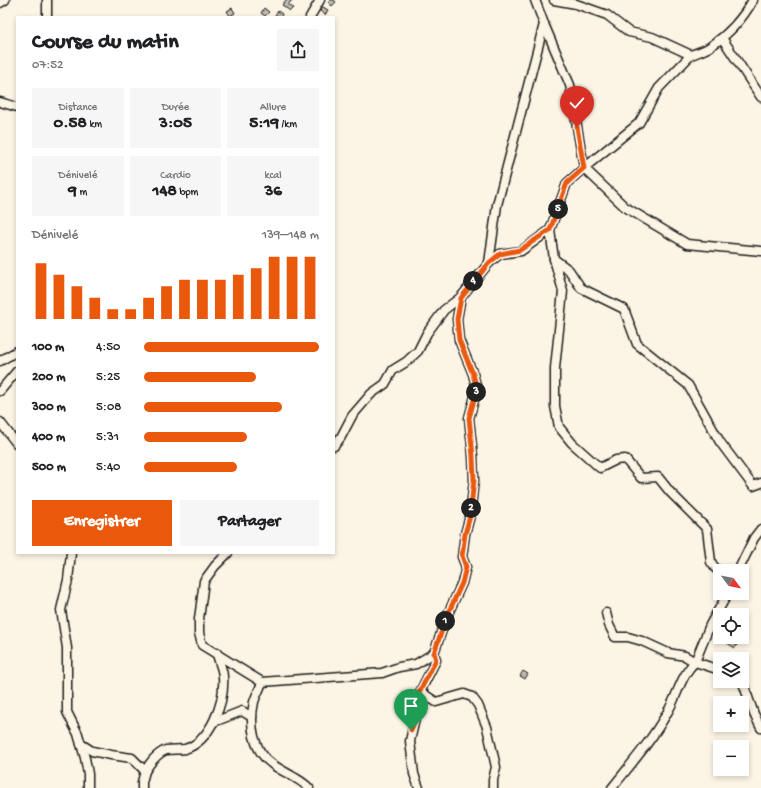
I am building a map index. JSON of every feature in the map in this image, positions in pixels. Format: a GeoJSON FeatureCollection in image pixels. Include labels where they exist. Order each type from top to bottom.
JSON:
{"type":"FeatureCollection","features":[{"type":"Feature","properties":{"kind":"street"},"geometry":{"type":"LineString","coordinates":[[0,3],[5,0]]}},
{"type":"Feature","properties":{"kind":"street"},"geometry":{"type":"LineString","coordinates":[[47,0],[47,16]]}},
{"type":"Feature","properties":{"kind":"street"},"geometry":{"type":"LineString","coordinates":[[311,16],[320,0]]}},
{"type":"Feature","properties":{"kind":"street"},"geometry":{"type":"LineString","coordinates":[[536,0],[544,24],[570,85],[584,168],[625,207],[687,244],[761,251]]}},
{"type":"Feature","properties":{"kind":"street"},"geometry":{"type":"LineString","coordinates":[[554,0],[576,4],[607,15],[629,32],[652,37],[691,54]]}},
{"type":"Feature","properties":{"kind":"street"},"geometry":{"type":"LineString","coordinates":[[713,564],[707,529],[658,478],[641,478],[625,459],[616,460],[600,468],[572,443],[559,427],[554,406],[555,368],[563,291],[554,259],[550,230],[567,183],[639,123],[659,88],[691,54],[710,47],[722,38],[744,16],[753,0]]}},
{"type":"Feature","properties":{"kind":"street"},"geometry":{"type":"LineString","coordinates":[[489,263],[496,205],[544,24]]}},
{"type":"Feature","properties":{"kind":"street"},"geometry":{"type":"LineString","coordinates":[[722,38],[761,97]]}},
{"type":"Feature","properties":{"kind":"street"},"geometry":{"type":"LineString","coordinates":[[0,102],[16,107]]}},
{"type":"Feature","properties":{"kind":"street"},"geometry":{"type":"LineString","coordinates":[[335,445],[341,437],[352,416],[371,394],[385,384],[393,370],[406,362],[418,351],[427,333],[444,310],[461,298],[489,263],[500,254],[520,250],[550,230]]}},
{"type":"Feature","properties":{"kind":"street"},"geometry":{"type":"LineString","coordinates":[[554,259],[569,270],[581,288],[624,309],[637,344],[688,385],[720,442],[753,486],[761,483]]}},
{"type":"Feature","properties":{"kind":"street"},"geometry":{"type":"LineString","coordinates":[[419,788],[414,774],[410,741],[415,719],[413,704],[436,660],[434,653],[447,616],[462,583],[466,567],[462,556],[465,534],[470,516],[474,480],[469,418],[477,389],[473,374],[459,340],[457,319],[461,298]]}},
{"type":"Feature","properties":{"kind":"street"},"geometry":{"type":"LineString","coordinates":[[0,361],[16,352]]}},
{"type":"Feature","properties":{"kind":"street"},"geometry":{"type":"LineString","coordinates":[[0,391],[16,372]]}},
{"type":"Feature","properties":{"kind":"street"},"geometry":{"type":"LineString","coordinates":[[0,422],[16,443]]}},
{"type":"Feature","properties":{"kind":"street"},"geometry":{"type":"LineString","coordinates":[[741,564],[754,538],[761,529]]}},
{"type":"Feature","properties":{"kind":"street"},"geometry":{"type":"LineString","coordinates":[[71,554],[68,580],[61,610],[66,648],[67,712],[78,734],[81,744],[88,774],[88,788]]}},
{"type":"Feature","properties":{"kind":"street"},"geometry":{"type":"LineString","coordinates":[[227,554],[215,566],[204,581],[199,619],[199,633],[202,645],[262,682],[382,673],[399,667],[416,664],[434,653]]}},
{"type":"Feature","properties":{"kind":"street"},"geometry":{"type":"LineString","coordinates":[[612,788],[668,712],[691,666],[695,662],[710,625],[724,600]]}},
{"type":"Feature","properties":{"kind":"street"},"geometry":{"type":"LineString","coordinates":[[606,614],[609,625],[615,636],[628,637],[642,641],[713,668]]}},
{"type":"Feature","properties":{"kind":"street"},"geometry":{"type":"LineString","coordinates":[[142,788],[145,771],[155,757],[166,750],[185,749],[198,742],[214,722],[222,696],[223,676],[217,653]]}},
{"type":"Feature","properties":{"kind":"street"},"geometry":{"type":"LineString","coordinates":[[262,682],[255,700],[252,717],[255,740],[259,751],[265,758],[282,771],[303,782],[309,788]]}},
{"type":"Feature","properties":{"kind":"street"},"geometry":{"type":"LineString","coordinates":[[745,688],[754,714],[761,728]]}},
{"type":"Feature","properties":{"kind":"street"},"geometry":{"type":"LineString","coordinates":[[419,694],[424,694],[436,702],[464,694],[472,697],[478,705],[487,727],[496,767],[493,788]]}},
{"type":"Feature","properties":{"kind":"street"},"geometry":{"type":"LineString","coordinates":[[214,722],[242,711],[252,717]]}},
{"type":"Feature","properties":{"kind":"street"},"geometry":{"type":"LineString","coordinates":[[81,744],[92,751],[132,758],[145,771]]}},
{"type":"Feature","properties":{"kind":"building"},"geometry":{"type":"Polygon","coordinates":[[[286,0],[292,0],[288,5],[293,8],[290,11],[282,5],[286,0]]]}},
{"type":"Feature","properties":{"kind":"building"},"geometry":{"type":"Polygon","coordinates":[[[330,0],[334,0],[336,2],[332,6],[328,2],[330,0]]]}},
{"type":"Feature","properties":{"kind":"building"},"geometry":{"type":"Polygon","coordinates":[[[323,7],[328,10],[325,15],[320,11],[323,7]]]}},
{"type":"Feature","properties":{"kind":"building"},"geometry":{"type":"Polygon","coordinates":[[[232,8],[235,13],[230,16],[227,11],[232,8]]]}},
{"type":"Feature","properties":{"kind":"building"},"geometry":{"type":"Polygon","coordinates":[[[264,8],[269,12],[265,16],[261,13],[264,8]]]}},
{"type":"Feature","properties":{"kind":"building"},"geometry":{"type":"Polygon","coordinates":[[[278,11],[282,14],[281,16],[275,15],[278,11]]]}},
{"type":"Feature","properties":{"kind":"building"},"geometry":{"type":"Polygon","coordinates":[[[729,644],[737,644],[735,648],[729,644]]]}},
{"type":"Feature","properties":{"kind":"building"},"geometry":{"type":"Polygon","coordinates":[[[523,671],[528,674],[525,679],[520,676],[523,671]]]}},
{"type":"Feature","properties":{"kind":"route"},"geometry":{"type":"LineString","coordinates":[[411,730],[415,719],[413,704],[436,660],[434,653],[447,616],[462,583],[466,567],[462,556],[465,534],[470,516],[474,480],[469,418],[477,389],[464,349],[459,340],[457,319],[461,298],[489,263],[500,254],[520,250],[550,230],[567,183],[584,168],[577,127]]}}]}
